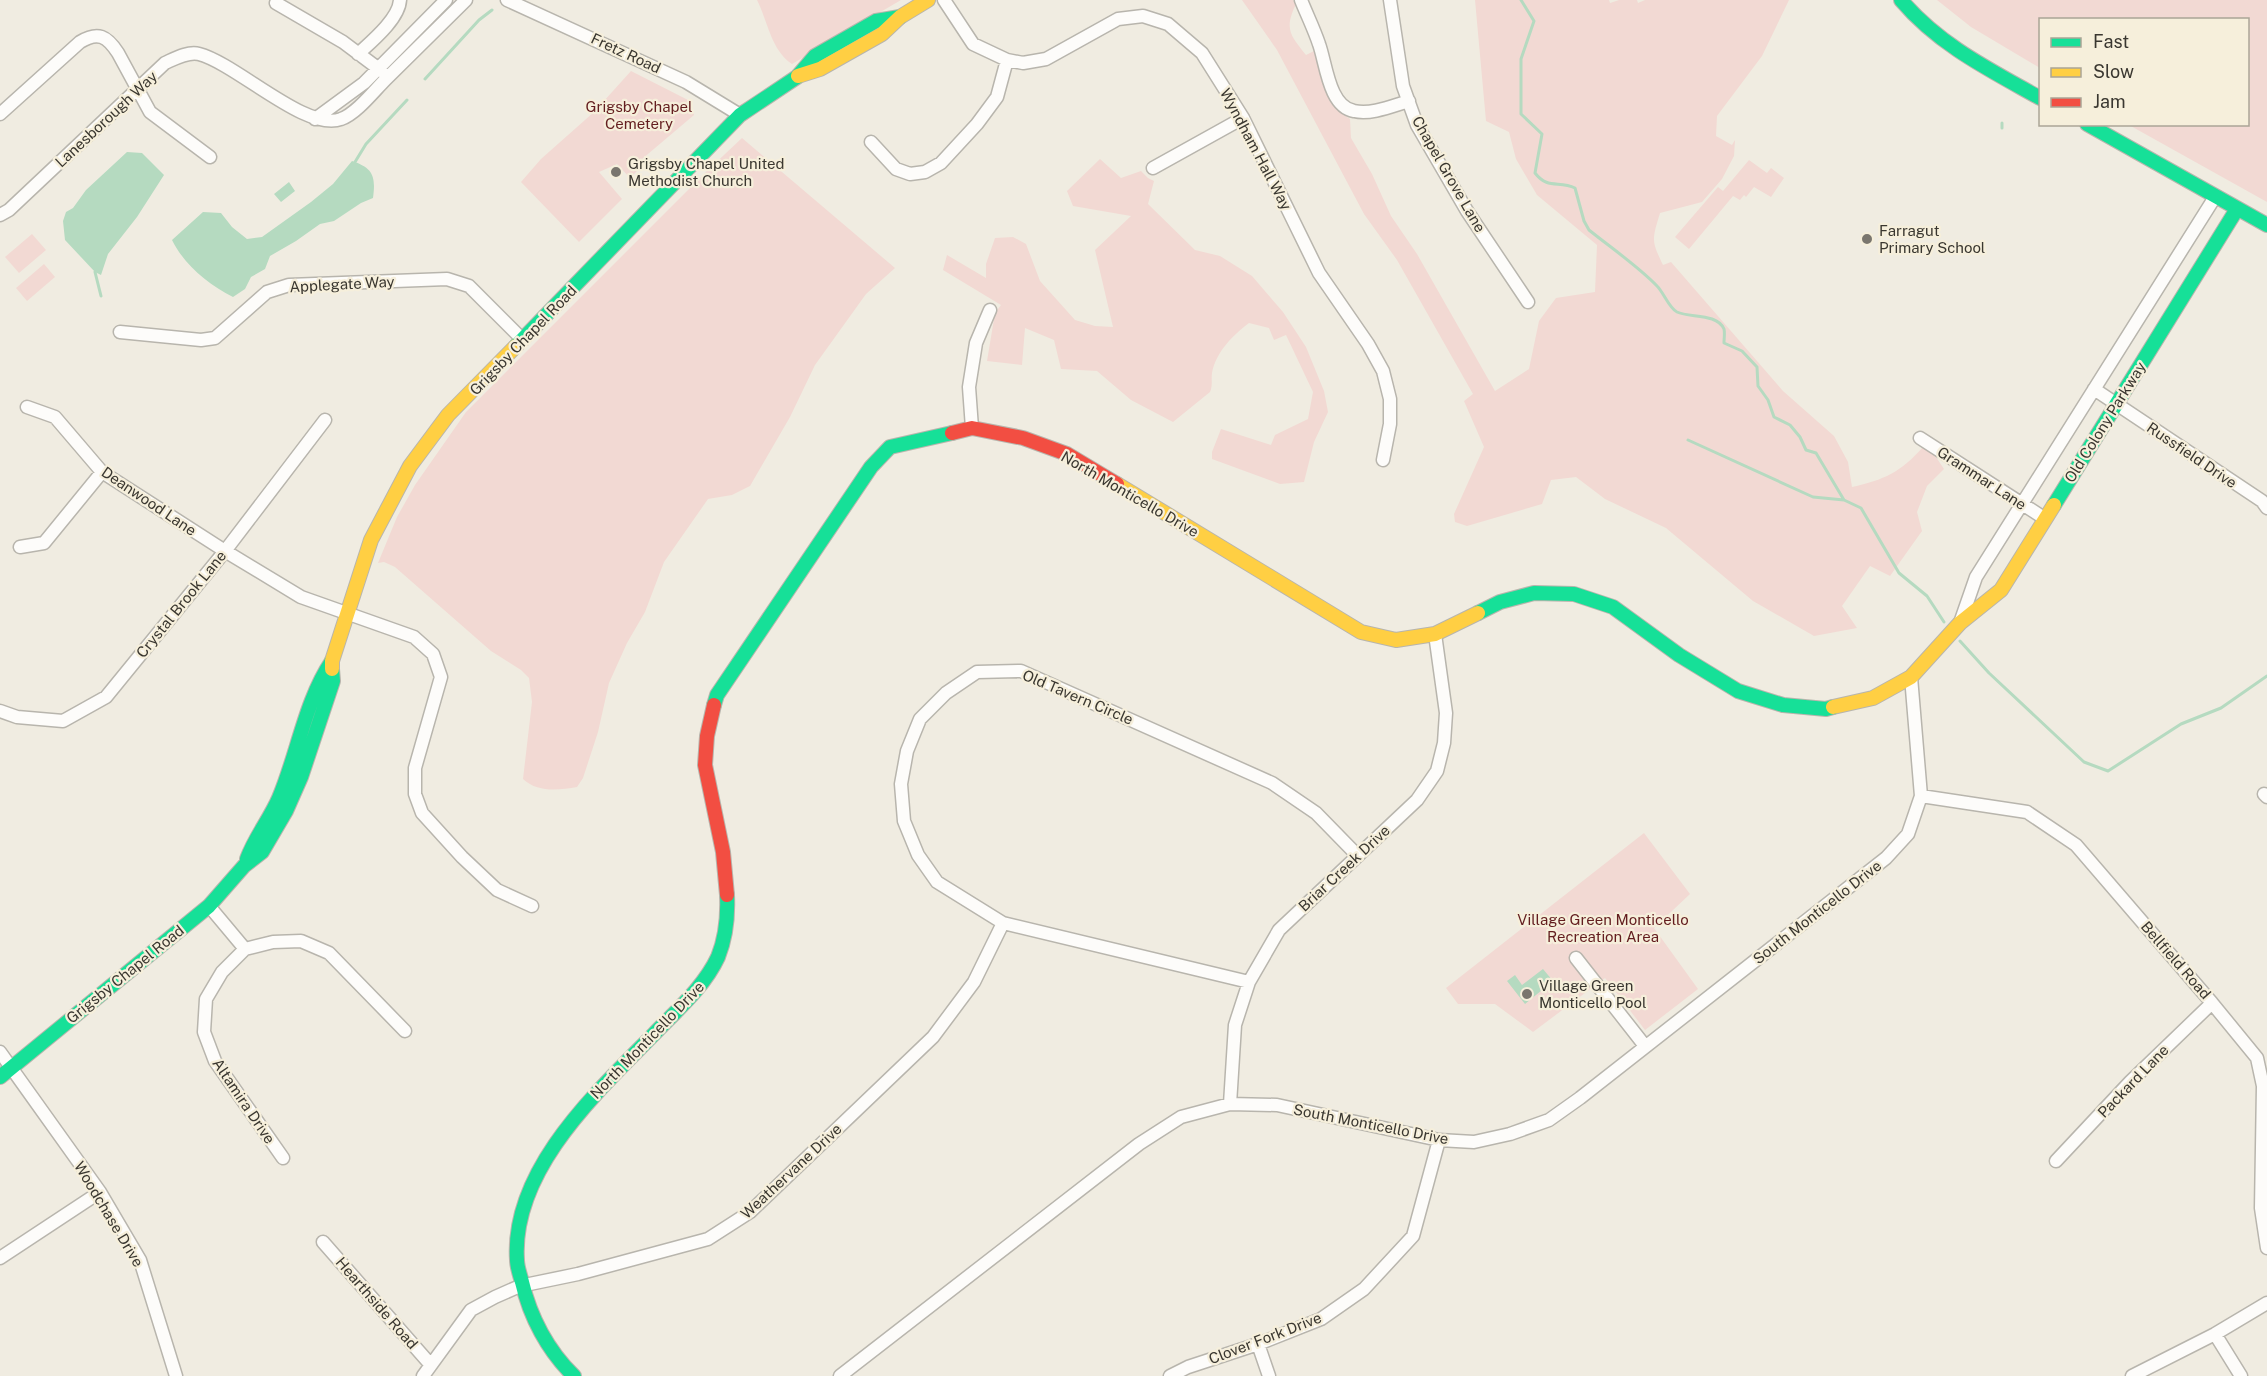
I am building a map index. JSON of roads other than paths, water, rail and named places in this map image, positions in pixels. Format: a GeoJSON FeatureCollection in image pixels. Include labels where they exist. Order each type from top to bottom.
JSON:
{"type":"FeatureCollection","features":[{"type":"Feature","properties":{"kind":"street"},"geometry":{"type":"LineString","coordinates":[[358,54],[389,23],[400,6],[400,0]]}},
{"type":"Feature","properties":{"kind":"street"},"geometry":{"type":"LineString","coordinates":[[315,119],[364,83],[446,0]]}},
{"type":"Feature","properties":{"kind":"street"},"geometry":{"type":"LineString","coordinates":[[315,119],[331,121],[343,119],[466,0]]}},
{"type":"Feature","properties":{"kind":"street","name":"Fretz Road"},"geometry":{"type":"LineString","coordinates":[[507,0],[686,81],[740,115]]}},
{"type":"Feature","properties":{"kind":"street","name":"Grigsby Chapel Road"},"geometry":{"type":"LineString","coordinates":[[0,1077],[209,906],[244,866],[262,852],[296,791],[333,681],[332,661],[371,540],[410,466],[448,415],[740,115],[797,76],[820,69],[882,34],[900,17],[928,0]]}},
{"type":"Feature","properties":{"kind":"street","name":"Wyndham Hall Way"},"geometry":{"type":"LineString","coordinates":[[944,0],[973,44],[1007,60],[1023,63],[1046,59],[1118,19],[1143,16],[1168,24],[1202,53],[1243,118],[1319,273],[1368,344],[1383,371],[1390,399],[1390,424],[1383,460]]}},
{"type":"Feature","properties":{"kind":"street"},"geometry":{"type":"LineString","coordinates":[[1301,0],[1320,47],[1329,82],[1342,106],[1353,111],[1365,112],[1409,101]]}},
{"type":"Feature","properties":{"kind":"street","name":"Chapel Grove Lane"},"geometry":{"type":"LineString","coordinates":[[1390,0],[1403,86],[1418,125],[1467,211],[1528,302]]}},
{"type":"Feature","properties":{"kind":"street"},"geometry":{"type":"LineString","coordinates":[[1901,0],[1909,11],[1955,49],[2039,97]]}},
{"type":"Feature","properties":{"kind":"street"},"geometry":{"type":"LineString","coordinates":[[276,3],[343,42],[378,70],[390,75]]}},
{"type":"Feature","properties":{"kind":"street"},"geometry":{"type":"LineString","coordinates":[[424,22],[434,31]]}},
{"type":"Feature","properties":{"kind":"street"},"geometry":{"type":"LineString","coordinates":[[0,114],[80,42],[93,35],[102,36],[113,45],[150,112],[210,157]]}},
{"type":"Feature","properties":{"kind":"street","name":"Lanesborough Way"},"geometry":{"type":"LineString","coordinates":[[0,215],[9,210],[165,63],[181,56],[198,53],[229,68],[315,119]]}},
{"type":"Feature","properties":{"kind":"street"},"geometry":{"type":"LineString","coordinates":[[871,142],[896,169],[910,174],[925,172],[941,163],[977,124],[997,97],[1007,60]]}},
{"type":"Feature","properties":{"kind":"street"},"geometry":{"type":"LineString","coordinates":[[1153,168],[1243,118]]}},
{"type":"Feature","properties":{"kind":"street"},"geometry":{"type":"LineString","coordinates":[[2091,126],[2267,225]]}},
{"type":"Feature","properties":{"kind":"street","name":"Old Colony Parkway"},"geometry":{"type":"LineString","coordinates":[[1959,623],[1976,577],[2215,197]]}},
{"type":"Feature","properties":{"kind":"street","name":"Old Colony Parkway"},"geometry":{"type":"LineString","coordinates":[[1911,677],[1959,623],[2001,590],[2237,209]]}},
{"type":"Feature","properties":{"kind":"street","name":"Applegate Way"},"geometry":{"type":"LineString","coordinates":[[120,332],[201,340],[215,338],[267,292],[289,285],[447,279],[470,286],[523,340]]}},
{"type":"Feature","properties":{"kind":"street"},"geometry":{"type":"LineString","coordinates":[[972,428],[969,387],[976,343],[990,310]]}},
{"type":"Feature","properties":{"kind":"street","name":"Russfield Drive"},"geometry":{"type":"LineString","coordinates":[[2094,389],[2262,501],[2267,508]]}},
{"type":"Feature","properties":{"kind":"street","name":"Deanwood Lane"},"geometry":{"type":"LineString","coordinates":[[27,407],[54,417],[102,472],[225,551],[301,597],[414,637],[433,654],[441,677],[415,768],[415,794],[422,813],[462,857],[497,890],[532,906]]}},
{"type":"Feature","properties":{"kind":"street","name":"Crystal Brook Lane"},"geometry":{"type":"LineString","coordinates":[[0,711],[17,717],[63,721],[106,697],[225,551],[325,420]]}},
{"type":"Feature","properties":{"kind":"street","name":"North Monticello Drive"},"geometry":{"type":"LineString","coordinates":[[520,1286],[516,1250],[522,1213],[531,1186],[582,1109],[706,978],[722,945],[728,899],[721,844],[705,761],[710,718],[717,695],[871,467],[890,447],[972,428],[1023,438],[1067,454],[1361,632],[1396,640],[1435,634],[1500,602],[1534,593],[1574,594],[1612,607],[1679,655],[1738,691],[1783,705],[1826,710],[1874,698],[1911,677]]}},
{"type":"Feature","properties":{"kind":"street","name":"Grammar Lane"},"geometry":{"type":"LineString","coordinates":[[1920,438],[2044,518]]}},
{"type":"Feature","properties":{"kind":"street"},"geometry":{"type":"LineString","coordinates":[[20,547],[44,543],[102,472]]}},
{"type":"Feature","properties":{"kind":"street","name":"Briar Creek Drive"},"geometry":{"type":"LineString","coordinates":[[1230,1104],[1235,1025],[1249,982],[1258,963],[1279,930],[1417,800],[1437,771],[1444,743],[1446,713],[1435,634]]}},
{"type":"Feature","properties":{"kind":"street","name":"Old Tavern Circle"},"geometry":{"type":"LineString","coordinates":[[1249,982],[1003,923],[937,882],[918,855],[904,821],[901,784],[907,751],[920,719],[946,693],[977,672],[1022,671],[1272,783],[1316,813],[1358,856]]}},
{"type":"Feature","properties":{"kind":"street","name":"South Monticello Drive"},"geometry":{"type":"LineString","coordinates":[[840,1376],[1139,1144],[1180,1117],[1230,1104],[1277,1105],[1439,1140],[1474,1142],[1510,1134],[1549,1120],[1886,858],[1908,834],[1921,796],[1911,677]]}},
{"type":"Feature","properties":{"kind":"street","name":"Bellfield Road"},"geometry":{"type":"LineString","coordinates":[[1921,796],[2027,812],[2076,845],[2257,1058],[2264,1086],[2261,1208],[2267,1248]]}},
{"type":"Feature","properties":{"kind":"street"},"geometry":{"type":"LineString","coordinates":[[209,906],[245,949],[273,942],[301,941],[329,953],[405,1031]]}},
{"type":"Feature","properties":{"kind":"street","name":"Weathervane Drive"},"geometry":{"type":"LineString","coordinates":[[423,1376],[471,1310],[520,1286],[578,1274],[708,1239],[750,1212],[933,1037],[974,982],[1003,923]]}},
{"type":"Feature","properties":{"kind":"street","name":"Altamira Drive"},"geometry":{"type":"LineString","coordinates":[[245,949],[222,972],[206,999],[204,1032],[215,1061],[283,1158]]}},
{"type":"Feature","properties":{"kind":"street"},"geometry":{"type":"LineString","coordinates":[[1576,958],[1645,1047]]}},
{"type":"Feature","properties":{"kind":"street","name":"Packard Lane"},"geometry":{"type":"LineString","coordinates":[[2056,1161],[2130,1082],[2212,1003]]}},
{"type":"Feature","properties":{"kind":"street","name":"Woodchase Drive"},"geometry":{"type":"LineString","coordinates":[[0,1052],[100,1192],[140,1260],[176,1376]]}},
{"type":"Feature","properties":{"kind":"street","name":"Clover Fork Drive"},"geometry":{"type":"LineString","coordinates":[[1170,1376],[1188,1367],[1258,1344],[1321,1319],[1364,1289],[1413,1236],[1439,1140]]}},
{"type":"Feature","properties":{"kind":"street"},"geometry":{"type":"LineString","coordinates":[[0,1258],[100,1192]]}},
{"type":"Feature","properties":{"kind":"street","name":"Hearthside Road"},"geometry":{"type":"LineString","coordinates":[[324,1242],[430,1365]]}},
{"type":"Feature","properties":{"kind":"street"},"geometry":{"type":"LineString","coordinates":[[520,1286],[535,1323],[574,1376]]}},
{"type":"Feature","properties":{"kind":"street"},"geometry":{"type":"LineString","coordinates":[[2132,1376],[2215,1334],[2267,1303]]}},
{"type":"Feature","properties":{"kind":"street"},"geometry":{"type":"LineString","coordinates":[[2215,1334],[2241,1376]]}},
{"type":"Feature","properties":{"kind":"street"},"geometry":{"type":"LineString","coordinates":[[1258,1344],[1269,1376]]}},
{"type":"Feature","properties":{"kind":"waterway"},"geometry":{"type":"LineString","coordinates":[[1521,0],[1534,21],[1521,59],[1521,114],[1542,134],[1535,173],[1549,183],[1575,188],[1584,221],[1589,230],[1650,279],[1674,310],[1682,314],[1716,320],[1721,324],[1724,329],[1724,343],[1742,351],[1757,367],[1758,386],[1768,400],[1774,417],[1790,425],[1800,437],[1806,450],[1816,453],[1844,500]]}},
{"type":"Feature","properties":{"kind":"waterway"},"geometry":{"type":"LineString","coordinates":[[425,79],[479,20],[492,10]]}},
{"type":"Feature","properties":{"kind":"waterway"},"geometry":{"type":"LineString","coordinates":[[355,162],[366,144],[407,100]]}},
{"type":"Feature","properties":{"kind":"waterway"},"geometry":{"type":"LineString","coordinates":[[2002,123],[2002,128]]}},
{"type":"Feature","properties":{"kind":"waterway"},"geometry":{"type":"LineString","coordinates":[[95,272],[101,296]]}},
{"type":"Feature","properties":{"kind":"waterway"},"geometry":{"type":"LineString","coordinates":[[1688,440],[1813,497],[1844,500],[1861,508],[1899,573],[1927,596],[1944,622]]}},
{"type":"Feature","properties":{"kind":"waterway"},"geometry":{"type":"LineString","coordinates":[[1960,641],[1989,673],[2084,762],[2108,771],[2181,724],[2221,708],[2267,676]]}},
{"type":"Feature","properties":{"kind":"place","name":"Grigsby Chapel United Methodist Church"},"geometry":{"type":"Point","coordinates":[616,172]}},
{"type":"Feature","properties":{"kind":"place","name":"Farragut Primary School"},"geometry":{"type":"Point","coordinates":[1867,239]}},
{"type":"Feature","properties":{"kind":"place","name":"Village Green Monticello Pool"},"geometry":{"type":"Point","coordinates":[1527,994]}},
{"type":"Feature","properties":{"kind":"park label","name":"Grigsby Chapel Cemetery"},"geometry":{"type":"Point","coordinates":[639,114]}},
{"type":"Feature","properties":{"kind":"park label","name":"Village Green Monticello Recreation Area"},"geometry":{"type":"Point","coordinates":[1603,928]}}]}
